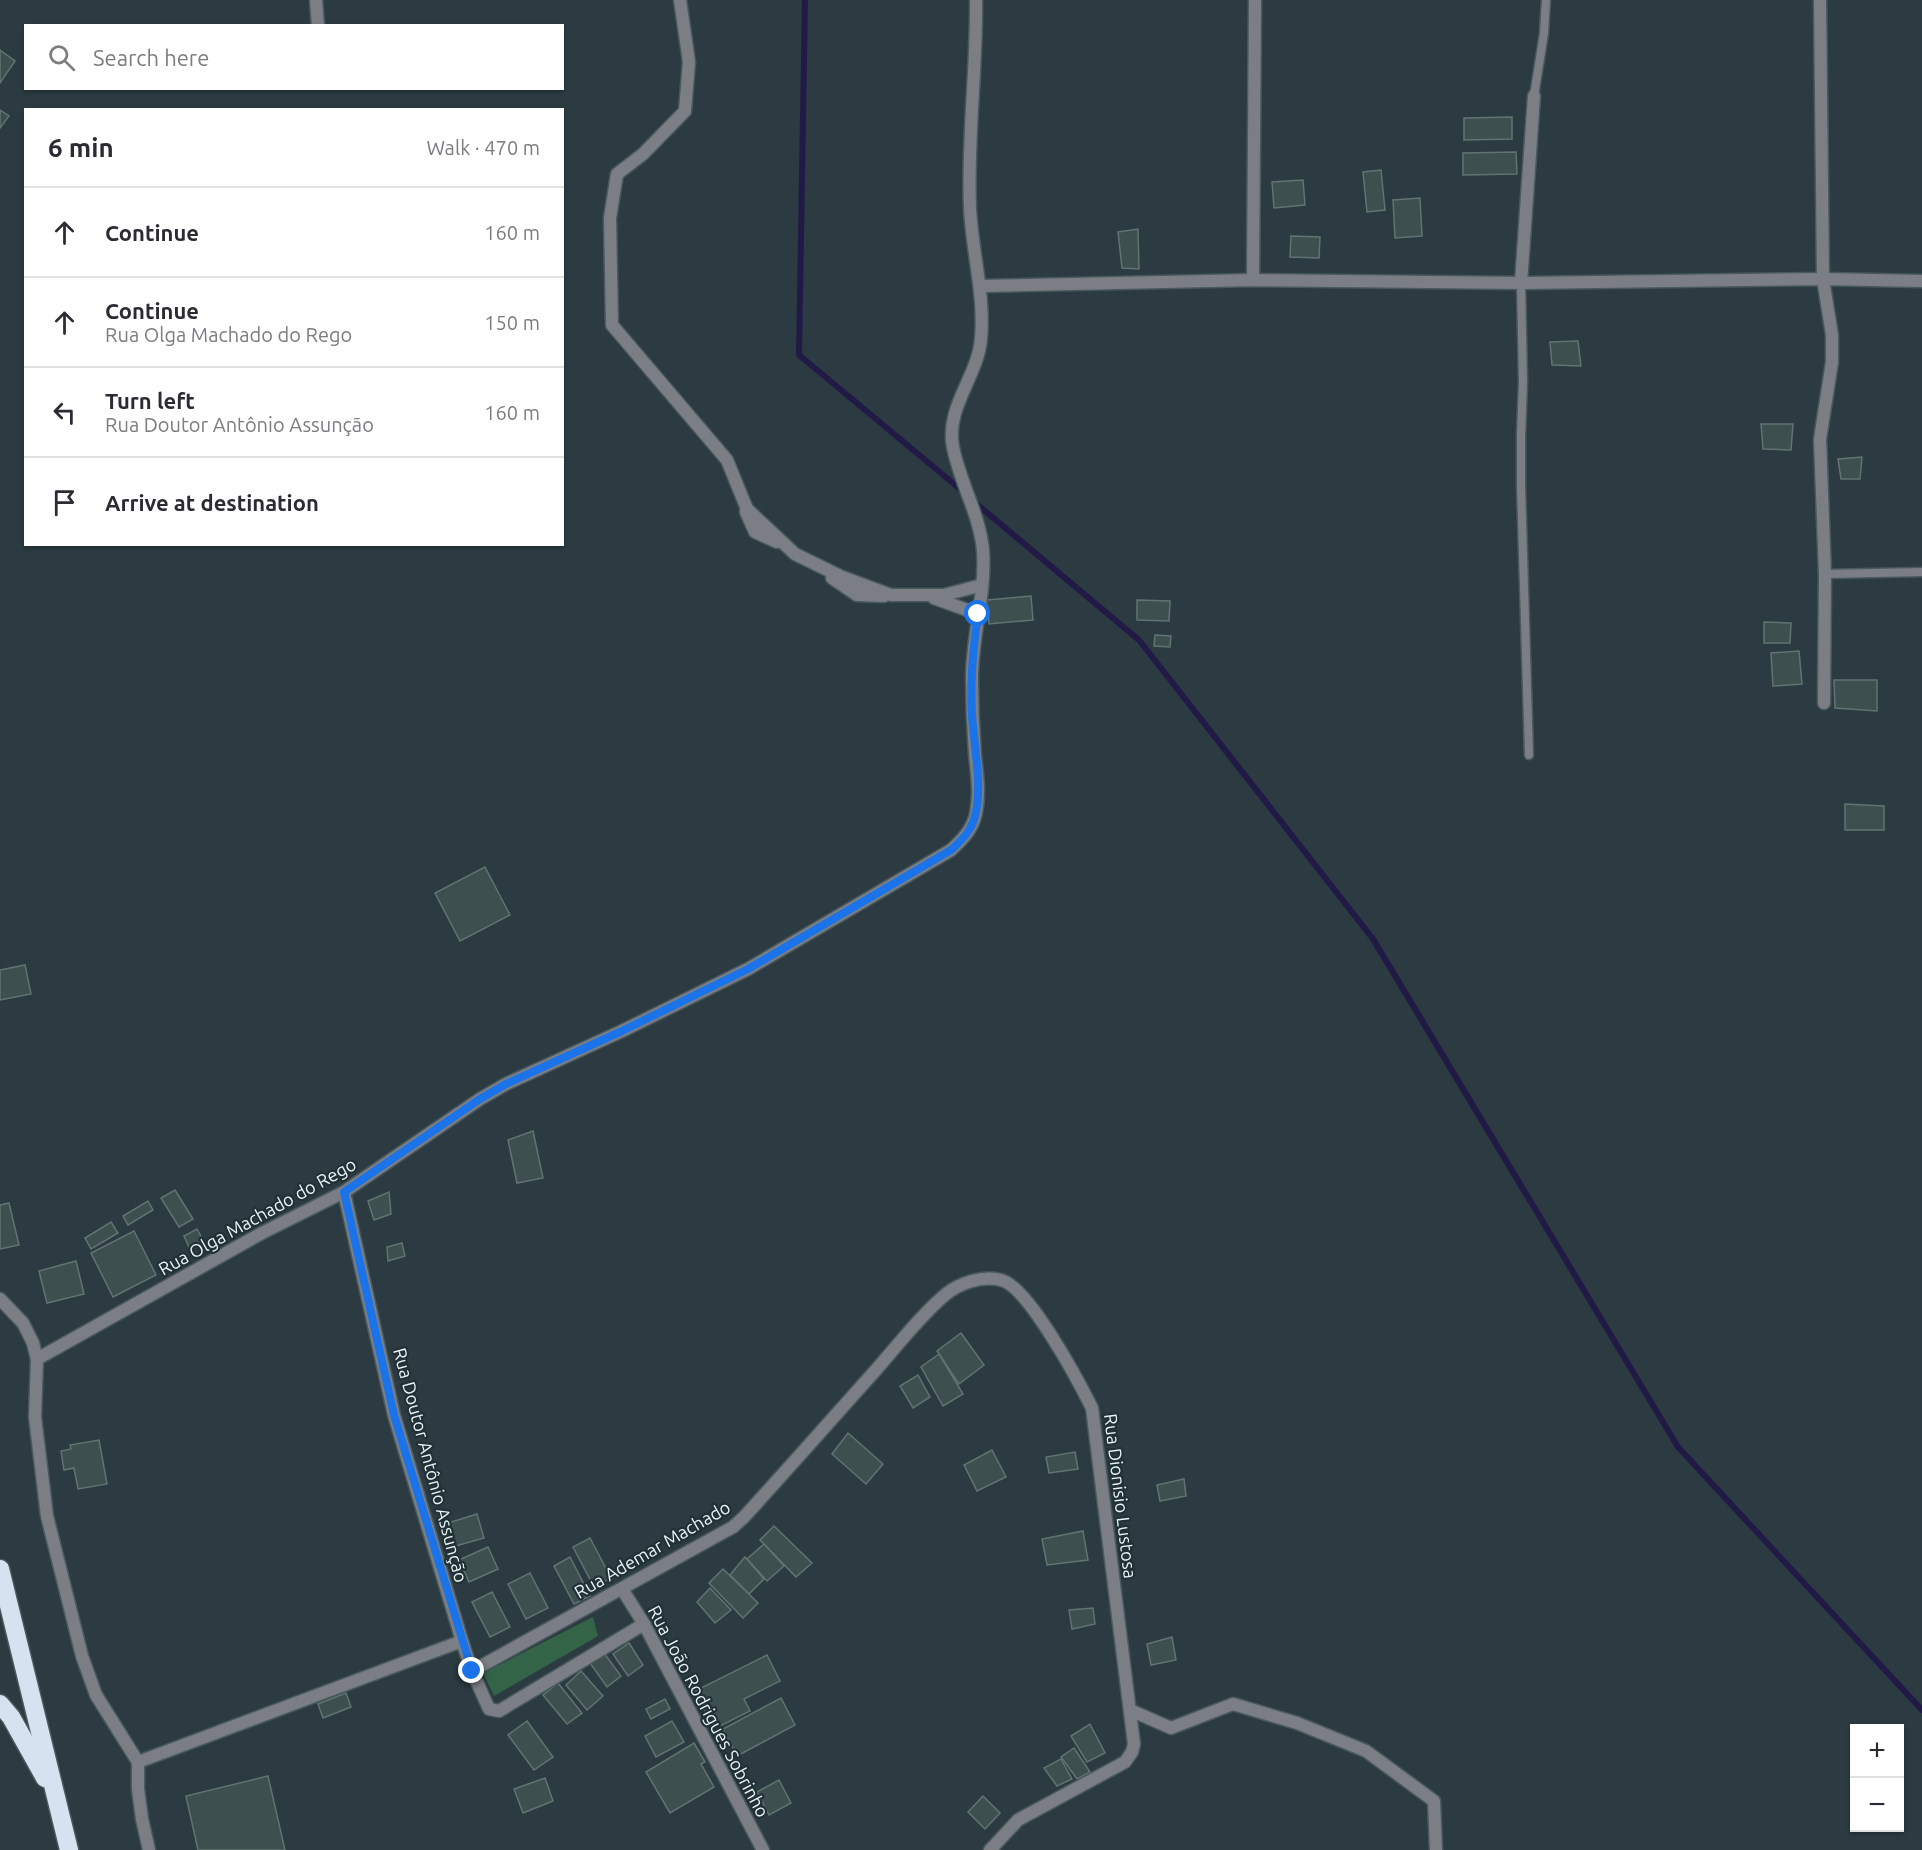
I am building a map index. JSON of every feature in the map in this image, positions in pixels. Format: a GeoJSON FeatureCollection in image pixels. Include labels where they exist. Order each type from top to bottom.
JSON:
{"type":"FeatureCollection","features":[{"type":"Feature","properties":{"kind":"highway"},"geometry":{"type":"LineString","coordinates":[[0,1569],[69,1850]]}},
{"type":"Feature","properties":{"kind":"highway"},"geometry":{"type":"LineString","coordinates":[[0,1704],[11,1717],[56,1798]]}},
{"type":"Feature","properties":{"kind":"street"},"geometry":{"type":"LineString","coordinates":[[316,0],[318,24]]}},
{"type":"Feature","properties":{"kind":"street"},"geometry":{"type":"LineString","coordinates":[[680,0],[689,62],[685,111],[643,153],[617,174],[610,218],[612,326],[727,460],[747,509],[795,554],[840,576],[891,595],[944,595],[982,585]]}},
{"type":"Feature","properties":{"kind":"street","name":"Rua Olga Machado do Rego"},"geometry":{"type":"LineString","coordinates":[[37,1359],[262,1233],[344,1192],[480,1099],[506,1084],[622,1031],[748,969],[951,850],[970,829],[976,814],[978,790],[972,712],[972,676],[982,585],[983,551],[977,522],[953,447],[952,431],[956,410],[981,342],[981,286],[973,245],[970,207],[976,0]]}},
{"type":"Feature","properties":{"kind":"street"},"geometry":{"type":"LineString","coordinates":[[1253,280],[1255,0]]}},
{"type":"Feature","properties":{"kind":"street"},"geometry":{"type":"LineString","coordinates":[[1820,0],[1823,279],[1832,335],[1832,362],[1820,439],[1825,574],[1824,703]]}},
{"type":"Feature","properties":{"kind":"street"},"geometry":{"type":"LineString","coordinates":[[1521,283],[1534,96]]}},
{"type":"Feature","properties":{"kind":"street"},"geometry":{"type":"LineString","coordinates":[[981,286],[1253,280],[1521,283],[1823,279],[1922,281]]}},
{"type":"Feature","properties":{"kind":"street"},"geometry":{"type":"LineString","coordinates":[[691,418],[712,445],[756,532],[788,547],[857,595],[931,596],[978,614]]}},
{"type":"Feature","properties":{"kind":"street","name":"Rua Doutor Antônio Assunção"},"geometry":{"type":"LineString","coordinates":[[344,1192],[394,1415],[462,1641],[489,1709],[499,1711],[644,1624]]}},
{"type":"Feature","properties":{"kind":"street","name":"Rua Dionisio Lustosa"},"geometry":{"type":"LineString","coordinates":[[947,1293],[967,1282],[984,1278],[1003,1280],[1023,1295],[1075,1375],[1092,1408],[1134,1744],[1128,1759],[1018,1820],[990,1850]]}},
{"type":"Feature","properties":{"kind":"street","name":"Rua Ademar Machado"},"geometry":{"type":"LineString","coordinates":[[472,1671],[733,1527],[947,1293]]}},
{"type":"Feature","properties":{"kind":"street"},"geometry":{"type":"LineString","coordinates":[[0,1299],[23,1323],[33,1343],[37,1359],[35,1417],[47,1516],[82,1656],[96,1695],[138,1762],[138,1789],[149,1850]]}},
{"type":"Feature","properties":{"kind":"street","name":"Rua João Rodrigues Sobrinho"},"geometry":{"type":"LineString","coordinates":[[622,1589],[644,1624],[763,1850]]}},
{"type":"Feature","properties":{"kind":"street"},"geometry":{"type":"LineString","coordinates":[[138,1762],[462,1641]]}},
{"type":"Feature","properties":{"kind":"street"},"geometry":{"type":"LineString","coordinates":[[1130,1710],[1171,1728],[1233,1704],[1298,1723],[1366,1751],[1434,1801],[1436,1850]]}},
{"type":"Feature","properties":{"kind":"lane"},"geometry":{"type":"LineString","coordinates":[[1534,96],[1544,33],[1546,0]]}},
{"type":"Feature","properties":{"kind":"lane"},"geometry":{"type":"LineString","coordinates":[[1521,283],[1523,382],[1521,486],[1529,755]]}},
{"type":"Feature","properties":{"kind":"lane"},"geometry":{"type":"LineString","coordinates":[[1825,574],[1922,572]]}},
{"type":"Feature","properties":{"kind":"green space"},"geometry":{"type":"Polygon","coordinates":[[[593,1617],[598,1636],[494,1696],[483,1673],[593,1617]]]}},
{"type":"Feature","properties":{"kind":"building"},"geometry":{"type":"Polygon","coordinates":[[[0,50],[15,61],[0,83],[0,50]]]}},
{"type":"Feature","properties":{"kind":"building"},"geometry":{"type":"Polygon","coordinates":[[[0,110],[9,116],[0,128],[0,110]]]}},
{"type":"Feature","properties":{"kind":"building"},"geometry":{"type":"Polygon","coordinates":[[[1512,117],[1512,139],[1464,140],[1464,118],[1512,117]]]}},
{"type":"Feature","properties":{"kind":"building"},"geometry":{"type":"Polygon","coordinates":[[[1516,152],[1517,174],[1463,175],[1463,153],[1516,152]]]}},
{"type":"Feature","properties":{"kind":"building"},"geometry":{"type":"Polygon","coordinates":[[[1381,170],[1385,210],[1367,212],[1363,172],[1381,170]]]}},
{"type":"Feature","properties":{"kind":"building"},"geometry":{"type":"Polygon","coordinates":[[[1303,180],[1305,205],[1274,208],[1272,182],[1303,180]]]}},
{"type":"Feature","properties":{"kind":"building"},"geometry":{"type":"Polygon","coordinates":[[[1420,198],[1422,236],[1395,238],[1393,200],[1420,198]]]}},
{"type":"Feature","properties":{"kind":"building"},"geometry":{"type":"Polygon","coordinates":[[[1138,229],[1139,269],[1122,268],[1118,232],[1138,229]]]}},
{"type":"Feature","properties":{"kind":"building"},"geometry":{"type":"Polygon","coordinates":[[[1291,236],[1320,237],[1319,258],[1290,257],[1291,236]]]}},
{"type":"Feature","properties":{"kind":"building"},"geometry":{"type":"Polygon","coordinates":[[[1578,341],[1581,366],[1552,365],[1550,342],[1578,341]]]}},
{"type":"Feature","properties":{"kind":"building"},"geometry":{"type":"Polygon","coordinates":[[[1761,424],[1793,424],[1791,450],[1763,449],[1761,424]]]}},
{"type":"Feature","properties":{"kind":"building"},"geometry":{"type":"Polygon","coordinates":[[[1862,457],[1860,479],[1841,479],[1838,459],[1862,457]]]}},
{"type":"Feature","properties":{"kind":"building"},"geometry":{"type":"Polygon","coordinates":[[[1031,596],[1033,620],[989,624],[987,600],[1031,596]]]}},
{"type":"Feature","properties":{"kind":"building"},"geometry":{"type":"Polygon","coordinates":[[[1137,600],[1170,601],[1169,621],[1137,620],[1137,600]]]}},
{"type":"Feature","properties":{"kind":"building"},"geometry":{"type":"Polygon","coordinates":[[[1764,622],[1791,623],[1790,643],[1764,643],[1764,622]]]}},
{"type":"Feature","properties":{"kind":"building"},"geometry":{"type":"Polygon","coordinates":[[[1155,635],[1171,636],[1170,647],[1154,646],[1155,635]]]}},
{"type":"Feature","properties":{"kind":"building"},"geometry":{"type":"Polygon","coordinates":[[[1799,651],[1802,684],[1773,686],[1771,653],[1799,651]]]}},
{"type":"Feature","properties":{"kind":"building"},"geometry":{"type":"Polygon","coordinates":[[[1834,680],[1877,680],[1877,711],[1835,708],[1834,680]]]}},
{"type":"Feature","properties":{"kind":"building"},"geometry":{"type":"Polygon","coordinates":[[[1845,804],[1884,806],[1884,830],[1845,830],[1845,804]]]}},
{"type":"Feature","properties":{"kind":"building"},"geometry":{"type":"Polygon","coordinates":[[[485,867],[510,915],[460,941],[435,893],[485,867]]]}},
{"type":"Feature","properties":{"kind":"building"},"geometry":{"type":"Polygon","coordinates":[[[25,965],[31,994],[0,1000],[0,970],[25,965]]]}},
{"type":"Feature","properties":{"kind":"building"},"geometry":{"type":"Polygon","coordinates":[[[533,1131],[543,1178],[517,1183],[508,1140],[533,1131]]]}},
{"type":"Feature","properties":{"kind":"building"},"geometry":{"type":"Polygon","coordinates":[[[175,1190],[193,1219],[179,1227],[161,1198],[175,1190]]]}},
{"type":"Feature","properties":{"kind":"building"},"geometry":{"type":"Polygon","coordinates":[[[389,1192],[391,1214],[374,1220],[368,1201],[389,1192]]]}},
{"type":"Feature","properties":{"kind":"building"},"geometry":{"type":"Polygon","coordinates":[[[148,1201],[153,1210],[128,1225],[123,1216],[148,1201]]]}},
{"type":"Feature","properties":{"kind":"building"},"geometry":{"type":"Polygon","coordinates":[[[9,1203],[19,1245],[0,1249],[0,1205],[9,1203]]]}},
{"type":"Feature","properties":{"kind":"building"},"geometry":{"type":"Polygon","coordinates":[[[111,1222],[118,1233],[91,1249],[85,1238],[111,1222]]]}},
{"type":"Feature","properties":{"kind":"building"},"geometry":{"type":"Polygon","coordinates":[[[197,1229],[203,1240],[189,1247],[184,1236],[197,1229]]]}},
{"type":"Feature","properties":{"kind":"building"},"geometry":{"type":"Polygon","coordinates":[[[134,1231],[156,1275],[113,1297],[91,1253],[134,1231]]]}},
{"type":"Feature","properties":{"kind":"building"},"geometry":{"type":"Polygon","coordinates":[[[402,1243],[405,1256],[388,1261],[387,1247],[402,1243]]]}},
{"type":"Feature","properties":{"kind":"building"},"geometry":{"type":"Polygon","coordinates":[[[76,1261],[84,1294],[47,1303],[39,1271],[76,1261]]]}},
{"type":"Feature","properties":{"kind":"building"},"geometry":{"type":"Polygon","coordinates":[[[961,1333],[984,1365],[959,1384],[937,1351],[961,1333]]]}},
{"type":"Feature","properties":{"kind":"building"},"geometry":{"type":"Polygon","coordinates":[[[939,1354],[963,1394],[943,1406],[921,1367],[939,1354]]]}},
{"type":"Feature","properties":{"kind":"building"},"geometry":{"type":"Polygon","coordinates":[[[918,1375],[930,1397],[913,1408],[900,1386],[918,1375]]]}},
{"type":"Feature","properties":{"kind":"building"},"geometry":{"type":"Polygon","coordinates":[[[848,1433],[883,1464],[866,1484],[832,1454],[848,1433]]]}},
{"type":"Feature","properties":{"kind":"building"},"geometry":{"type":"Polygon","coordinates":[[[99,1440],[107,1484],[78,1489],[74,1468],[64,1470],[61,1451],[71,1449],[70,1445],[99,1440]]]}},
{"type":"Feature","properties":{"kind":"building"},"geometry":{"type":"Polygon","coordinates":[[[992,1450],[1006,1477],[977,1491],[964,1465],[992,1450]]]}},
{"type":"Feature","properties":{"kind":"building"},"geometry":{"type":"Polygon","coordinates":[[[1075,1452],[1078,1469],[1049,1473],[1046,1457],[1075,1452]]]}},
{"type":"Feature","properties":{"kind":"building"},"geometry":{"type":"Polygon","coordinates":[[[1184,1479],[1186,1496],[1160,1501],[1157,1485],[1184,1479]]]}},
{"type":"Feature","properties":{"kind":"building"},"geometry":{"type":"Polygon","coordinates":[[[477,1514],[484,1538],[452,1547],[445,1524],[477,1514]]]}},
{"type":"Feature","properties":{"kind":"building"},"geometry":{"type":"Polygon","coordinates":[[[774,1526],[812,1563],[796,1577],[760,1540],[774,1526]]]}},
{"type":"Feature","properties":{"kind":"building"},"geometry":{"type":"Polygon","coordinates":[[[1083,1531],[1088,1560],[1047,1565],[1042,1539],[1083,1531]]]}},
{"type":"Feature","properties":{"kind":"building"},"geometry":{"type":"Polygon","coordinates":[[[590,1538],[611,1578],[594,1587],[573,1547],[590,1538]]]}},
{"type":"Feature","properties":{"kind":"building"},"geometry":{"type":"Polygon","coordinates":[[[764,1544],[784,1566],[767,1581],[747,1559],[764,1544]]]}},
{"type":"Feature","properties":{"kind":"building"},"geometry":{"type":"Polygon","coordinates":[[[488,1547],[498,1569],[469,1582],[459,1560],[488,1547]]]}},
{"type":"Feature","properties":{"kind":"building"},"geometry":{"type":"Polygon","coordinates":[[[570,1557],[590,1596],[574,1604],[554,1566],[570,1557]]]}},
{"type":"Feature","properties":{"kind":"building"},"geometry":{"type":"Polygon","coordinates":[[[745,1557],[764,1579],[749,1594],[730,1575],[745,1557]]]}},
{"type":"Feature","properties":{"kind":"building"},"geometry":{"type":"Polygon","coordinates":[[[723,1569],[758,1603],[743,1618],[709,1583],[723,1569]]]}},
{"type":"Feature","properties":{"kind":"building"},"geometry":{"type":"Polygon","coordinates":[[[530,1573],[548,1608],[526,1619],[508,1584],[530,1573]]]}},
{"type":"Feature","properties":{"kind":"building"},"geometry":{"type":"Polygon","coordinates":[[[710,1588],[731,1610],[715,1623],[697,1602],[710,1588]]]}},
{"type":"Feature","properties":{"kind":"building"},"geometry":{"type":"Polygon","coordinates":[[[492,1592],[510,1627],[490,1637],[472,1602],[492,1592]]]}},
{"type":"Feature","properties":{"kind":"building"},"geometry":{"type":"Polygon","coordinates":[[[1093,1608],[1095,1624],[1072,1629],[1069,1610],[1093,1608]]]}},
{"type":"Feature","properties":{"kind":"building"},"geometry":{"type":"Polygon","coordinates":[[[1172,1637],[1176,1660],[1151,1665],[1147,1644],[1172,1637]]]}},
{"type":"Feature","properties":{"kind":"building"},"geometry":{"type":"Polygon","coordinates":[[[629,1643],[643,1665],[628,1676],[613,1654],[629,1643]]]}},
{"type":"Feature","properties":{"kind":"building"},"geometry":{"type":"Polygon","coordinates":[[[604,1653],[621,1676],[607,1687],[590,1663],[604,1653]]]}},
{"type":"Feature","properties":{"kind":"building"},"geometry":{"type":"Polygon","coordinates":[[[767,1655],[780,1681],[744,1699],[750,1711],[720,1726],[714,1714],[708,1717],[695,1691],[767,1655]]]}},
{"type":"Feature","properties":{"kind":"building"},"geometry":{"type":"Polygon","coordinates":[[[581,1671],[603,1696],[587,1710],[566,1685],[581,1671]]]}},
{"type":"Feature","properties":{"kind":"building"},"geometry":{"type":"Polygon","coordinates":[[[558,1683],[582,1713],[567,1724],[543,1695],[558,1683]]]}},
{"type":"Feature","properties":{"kind":"building"},"geometry":{"type":"Polygon","coordinates":[[[346,1693],[351,1707],[323,1718],[318,1704],[346,1693]]]}},
{"type":"Feature","properties":{"kind":"building"},"geometry":{"type":"Polygon","coordinates":[[[781,1698],[795,1725],[737,1756],[723,1729],[781,1698]]]}},
{"type":"Feature","properties":{"kind":"building"},"geometry":{"type":"Polygon","coordinates":[[[665,1699],[670,1709],[651,1719],[646,1709],[665,1699]]]}},
{"type":"Feature","properties":{"kind":"building"},"geometry":{"type":"Polygon","coordinates":[[[527,1721],[553,1757],[534,1770],[508,1735],[527,1721]]]}},
{"type":"Feature","properties":{"kind":"building"},"geometry":{"type":"Polygon","coordinates":[[[672,1721],[684,1742],[656,1757],[645,1736],[672,1721]]]}},
{"type":"Feature","properties":{"kind":"building"},"geometry":{"type":"Polygon","coordinates":[[[1090,1724],[1105,1753],[1087,1762],[1071,1736],[1090,1724]]]}},
{"type":"Feature","properties":{"kind":"building"},"geometry":{"type":"Polygon","coordinates":[[[694,1743],[705,1762],[701,1764],[714,1787],[670,1813],[646,1772],[694,1743]]]}},
{"type":"Feature","properties":{"kind":"building"},"geometry":{"type":"Polygon","coordinates":[[[1074,1748],[1090,1772],[1077,1779],[1061,1757],[1074,1748]]]}},
{"type":"Feature","properties":{"kind":"building"},"geometry":{"type":"Polygon","coordinates":[[[1061,1759],[1072,1779],[1057,1786],[1044,1768],[1061,1759]]]}},
{"type":"Feature","properties":{"kind":"building"},"geometry":{"type":"Polygon","coordinates":[[[268,1776],[285,1850],[198,1850],[186,1796],[268,1776]]]}},
{"type":"Feature","properties":{"kind":"building"},"geometry":{"type":"Polygon","coordinates":[[[545,1778],[553,1801],[523,1813],[514,1789],[545,1778]]]}},
{"type":"Feature","properties":{"kind":"building"},"geometry":{"type":"Polygon","coordinates":[[[779,1780],[791,1803],[769,1815],[757,1792],[779,1780]]]}},
{"type":"Feature","properties":{"kind":"building"},"geometry":{"type":"Polygon","coordinates":[[[983,1796],[1000,1813],[985,1829],[968,1812],[983,1796]]]}},
{"type":"Feature","properties":{"kind":"waterway"},"geometry":{"type":"LineString","coordinates":[[805,0],[799,355],[966,494]]}},
{"type":"Feature","properties":{"kind":"waterway"},"geometry":{"type":"LineString","coordinates":[[973,501],[1139,640],[1373,939],[1678,1447],[1922,1710]]}},
{"type":"Feature","properties":{"kind":"route"},"geometry":{"type":"LineString","coordinates":[[472,1671],[394,1415],[344,1192],[480,1099],[506,1084],[622,1031],[748,969],[951,850],[964,838],[976,814],[978,790],[972,712],[972,676],[978,614]]}}]}
